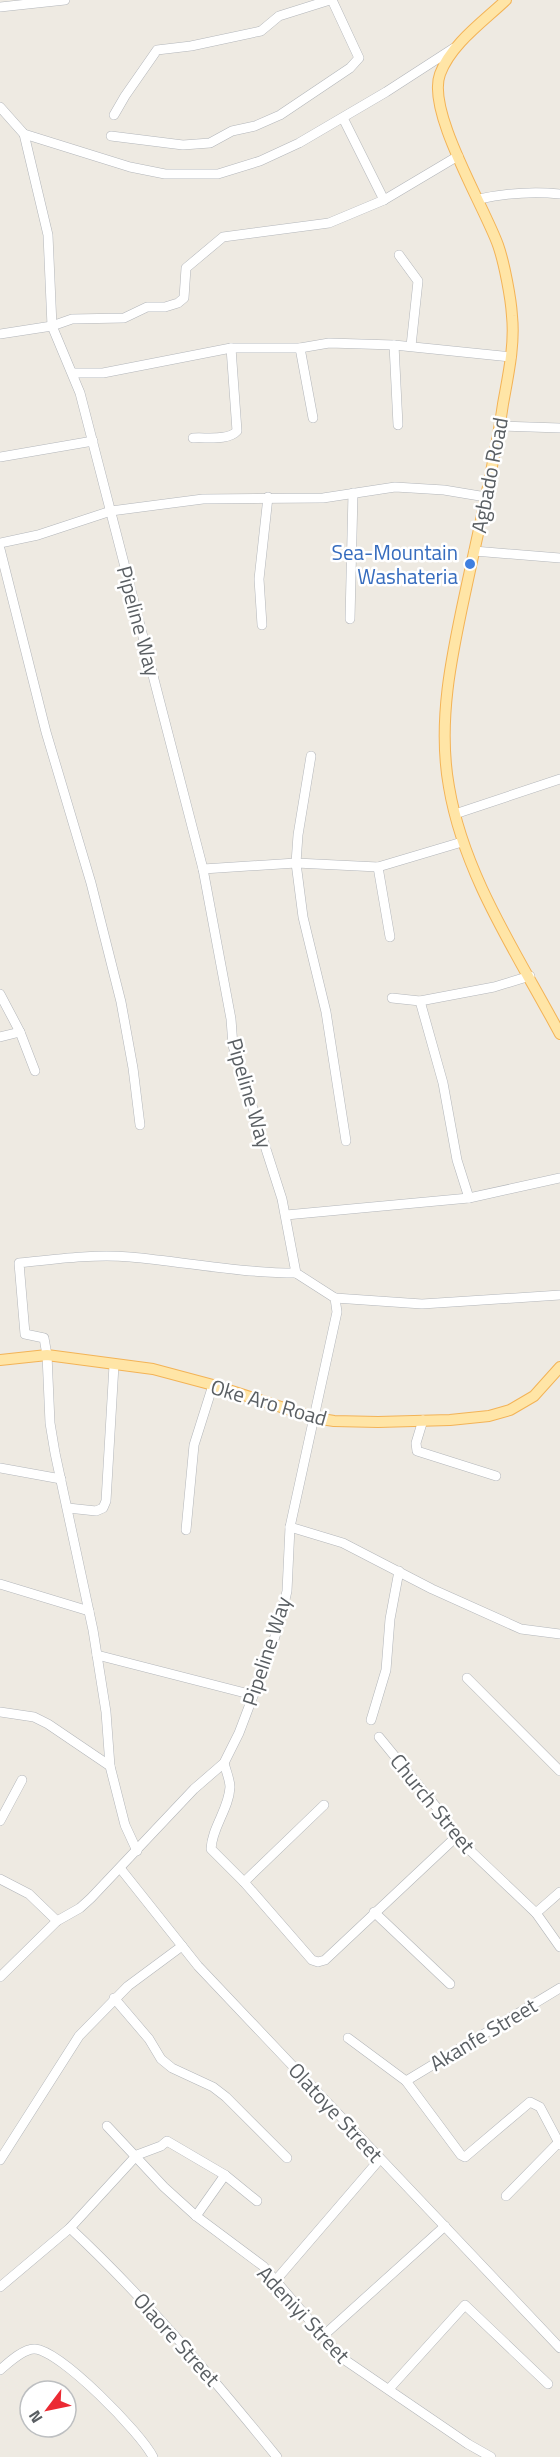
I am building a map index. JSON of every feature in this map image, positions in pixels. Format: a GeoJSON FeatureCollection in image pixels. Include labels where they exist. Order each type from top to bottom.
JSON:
{"type":"FeatureCollection","features":[{"type":"Feature","properties":{"kind":"main road","name":"Agbado Road"},"geometry":{"type":"LineString","coordinates":[[506,0],[458,46],[440,74],[437,92],[439,104],[458,156],[499,248],[512,316],[510,357],[500,426],[448,682],[443,732],[449,788],[462,842],[504,934],[530,976],[560,1034]]}},
{"type":"Feature","properties":{"kind":"main road","name":"Oke Aro Road"},"geometry":{"type":"LineString","coordinates":[[0,1360],[47,1355],[153,1369],[213,1385],[315,1418],[334,1421],[423,1420],[489,1416],[510,1410],[534,1396],[560,1367]]}},
{"type":"Feature","properties":{"kind":"street"},"geometry":{"type":"LineString","coordinates":[[0,7],[15,3],[62,0]]}},
{"type":"Feature","properties":{"kind":"street"},"geometry":{"type":"LineString","coordinates":[[111,136],[183,145],[210,143],[232,131],[255,126],[280,115],[350,68],[359,58],[331,0],[279,16],[261,31],[191,46],[157,50],[114,116]]}},
{"type":"Feature","properties":{"kind":"street"},"geometry":{"type":"LineString","coordinates":[[24,134],[130,167],[165,174],[191,176],[218,174],[260,162],[299,143],[458,46]]}},
{"type":"Feature","properties":{"kind":"street","name":"Pipeline Way"},"geometry":{"type":"LineString","coordinates":[[0,107],[24,134],[48,235],[52,326],[73,373],[93,441],[203,869],[231,1019],[233,1046],[286,1215],[296,1273]]}},
{"type":"Feature","properties":{"kind":"street"},"geometry":{"type":"LineString","coordinates":[[343,118],[384,200]]}},
{"type":"Feature","properties":{"kind":"street"},"geometry":{"type":"LineString","coordinates":[[0,334],[52,326],[72,319],[124,318],[147,307],[165,307],[178,303],[184,298],[186,268],[223,237],[329,223],[384,200],[458,156]]}},
{"type":"Feature","properties":{"kind":"street"},"geometry":{"type":"LineString","coordinates":[[479,199],[536,191],[560,194]]}},
{"type":"Feature","properties":{"kind":"street"},"geometry":{"type":"LineString","coordinates":[[399,255],[417,281],[411,346]]}},
{"type":"Feature","properties":{"kind":"street"},"geometry":{"type":"LineString","coordinates":[[73,373],[103,373],[231,348],[300,348],[329,343],[411,346],[510,357]]}},
{"type":"Feature","properties":{"kind":"street"},"geometry":{"type":"LineString","coordinates":[[394,345],[398,425]]}},
{"type":"Feature","properties":{"kind":"street"},"geometry":{"type":"LineString","coordinates":[[193,438],[233,436],[237,431],[231,348]]}},
{"type":"Feature","properties":{"kind":"street"},"geometry":{"type":"LineString","coordinates":[[300,348],[313,418]]}},
{"type":"Feature","properties":{"kind":"street"},"geometry":{"type":"LineString","coordinates":[[500,426],[560,428]]}},
{"type":"Feature","properties":{"kind":"street"},"geometry":{"type":"LineString","coordinates":[[0,457],[93,441]]}},
{"type":"Feature","properties":{"kind":"street"},"geometry":{"type":"LineString","coordinates":[[0,543],[38,536],[111,511],[203,499],[323,498],[395,487],[444,490],[486,497]]}},
{"type":"Feature","properties":{"kind":"street"},"geometry":{"type":"LineString","coordinates":[[350,620],[353,493]]}},
{"type":"Feature","properties":{"kind":"street"},"geometry":{"type":"LineString","coordinates":[[262,625],[259,579],[268,497]]}},
{"type":"Feature","properties":{"kind":"street"},"geometry":{"type":"LineString","coordinates":[[0,549],[46,732],[91,883],[121,1002],[140,1125]]}},
{"type":"Feature","properties":{"kind":"street"},"geometry":{"type":"LineString","coordinates":[[474,551],[560,558]]}},
{"type":"Feature","properties":{"kind":"street"},"geometry":{"type":"LineString","coordinates":[[311,756],[298,835],[296,863],[303,917],[326,1012],[346,1142]]}},
{"type":"Feature","properties":{"kind":"street"},"geometry":{"type":"LineString","coordinates":[[455,814],[560,779]]}},
{"type":"Feature","properties":{"kind":"street"},"geometry":{"type":"LineString","coordinates":[[203,869],[296,863],[378,867],[462,842]]}},
{"type":"Feature","properties":{"kind":"street"},"geometry":{"type":"LineString","coordinates":[[378,867],[390,937]]}},
{"type":"Feature","properties":{"kind":"street"},"geometry":{"type":"LineString","coordinates":[[392,998],[420,1001],[494,987],[530,976]]}},
{"type":"Feature","properties":{"kind":"street"},"geometry":{"type":"LineString","coordinates":[[0,994],[20,1032],[35,1071]]}},
{"type":"Feature","properties":{"kind":"street"},"geometry":{"type":"LineString","coordinates":[[420,1001],[442,1083],[457,1160],[469,1198]]}},
{"type":"Feature","properties":{"kind":"street"},"geometry":{"type":"LineString","coordinates":[[0,1037],[20,1032]]}},
{"type":"Feature","properties":{"kind":"street"},"geometry":{"type":"LineString","coordinates":[[286,1215],[469,1198],[560,1179]]}},
{"type":"Feature","properties":{"kind":"street"},"geometry":{"type":"LineString","coordinates":[[137,1851],[125,1825],[110,1766],[106,1712],[97,1655],[50,1423],[44,1338],[25,1334],[20,1263],[74,1256],[129,1257],[257,1273],[296,1273],[335,1298],[422,1305],[560,1295]]}},
{"type":"Feature","properties":{"kind":"street","name":"Pipeline Way"},"geometry":{"type":"LineString","coordinates":[[0,1977],[57,1921],[80,1908],[189,1795],[224,1763],[272,1646],[283,1608],[287,1591],[290,1527],[315,1418],[323,1369],[336,1320],[335,1298]]}},
{"type":"Feature","properties":{"kind":"street"},"geometry":{"type":"LineString","coordinates":[[68,1508],[96,1511],[103,1508],[106,1501],[114,1365]]}},
{"type":"Feature","properties":{"kind":"street"},"geometry":{"type":"LineString","coordinates":[[186,1530],[195,1445],[213,1385]]}},
{"type":"Feature","properties":{"kind":"street"},"geometry":{"type":"LineString","coordinates":[[423,1420],[416,1443],[417,1451],[496,1476]]}},
{"type":"Feature","properties":{"kind":"street"},"geometry":{"type":"LineString","coordinates":[[0,1468],[61,1479]]}},
{"type":"Feature","properties":{"kind":"street"},"geometry":{"type":"LineString","coordinates":[[290,1527],[343,1543],[522,1629],[560,1634]]}},
{"type":"Feature","properties":{"kind":"street"},"geometry":{"type":"LineString","coordinates":[[371,1720],[386,1670],[390,1619],[399,1571]]}},
{"type":"Feature","properties":{"kind":"street"},"geometry":{"type":"LineString","coordinates":[[0,1584],[89,1611]]}},
{"type":"Feature","properties":{"kind":"street"},"geometry":{"type":"LineString","coordinates":[[97,1655],[253,1695]]}},
{"type":"Feature","properties":{"kind":"street"},"geometry":{"type":"LineString","coordinates":[[467,1678],[560,1771]]}},
{"type":"Feature","properties":{"kind":"street"},"geometry":{"type":"LineString","coordinates":[[0,1712],[34,1717],[110,1766]]}},
{"type":"Feature","properties":{"kind":"street","name":"Church Street"},"geometry":{"type":"LineString","coordinates":[[379,1737],[442,1814],[456,1837],[536,1913],[560,1947]]}},
{"type":"Feature","properties":{"kind":"street"},"geometry":{"type":"LineString","coordinates":[[224,1763],[230,1786],[226,1804],[211,1841],[211,1849],[244,1882],[312,1960],[318,1962],[325,1960],[456,1837]]}},
{"type":"Feature","properties":{"kind":"street"},"geometry":{"type":"LineString","coordinates":[[0,1821],[22,1780]]}},
{"type":"Feature","properties":{"kind":"street"},"geometry":{"type":"LineString","coordinates":[[244,1882],[324,1805]]}},
{"type":"Feature","properties":{"kind":"street","name":"Olatoye Street"},"geometry":{"type":"LineString","coordinates":[[120,1868],[198,1966],[560,2348]]}},
{"type":"Feature","properties":{"kind":"street"},"geometry":{"type":"LineString","coordinates":[[0,1879],[28,1894],[57,1921]]}},
{"type":"Feature","properties":{"kind":"street"},"geometry":{"type":"LineString","coordinates":[[536,1913],[560,1892]]}},
{"type":"Feature","properties":{"kind":"street"},"geometry":{"type":"LineString","coordinates":[[374,1912],[450,1984]]}},
{"type":"Feature","properties":{"kind":"street"},"geometry":{"type":"LineString","coordinates":[[0,2160],[79,2036],[114,1998],[182,1946]]}},
{"type":"Feature","properties":{"kind":"street","name":"Akanfe Street"},"geometry":{"type":"LineString","coordinates":[[406,2081],[560,1988]]}},
{"type":"Feature","properties":{"kind":"street"},"geometry":{"type":"LineString","coordinates":[[114,1998],[149,2039],[161,2059],[172,2068],[213,2087],[226,2097],[287,2158]]}},
{"type":"Feature","properties":{"kind":"street"},"geometry":{"type":"LineString","coordinates":[[348,2038],[406,2081],[465,2157],[530,2102],[540,2107],[559,2144],[506,2196]]}},
{"type":"Feature","properties":{"kind":"street","name":"Adeniyi Street"},"geometry":{"type":"LineString","coordinates":[[107,2126],[137,2155],[164,2187],[196,2216],[263,2266],[342,2358],[468,2444],[491,2457]]}},
{"type":"Feature","properties":{"kind":"street"},"geometry":{"type":"LineString","coordinates":[[0,2287],[70,2228],[137,2155],[161,2146],[167,2141],[225,2175],[257,2201]]}},
{"type":"Feature","properties":{"kind":"street"},"geometry":{"type":"LineString","coordinates":[[276,2280],[380,2159]]}},
{"type":"Feature","properties":{"kind":"street"},"geometry":{"type":"LineString","coordinates":[[196,2216],[225,2175]]}},
{"type":"Feature","properties":{"kind":"street"},"geometry":{"type":"LineString","coordinates":[[323,2336],[445,2226]]}},
{"type":"Feature","properties":{"kind":"street","name":"Olaore Street"},"geometry":{"type":"LineString","coordinates":[[70,2228],[120,2275],[186,2347],[277,2457]]}},
{"type":"Feature","properties":{"kind":"street"},"geometry":{"type":"LineString","coordinates":[[388,2389],[465,2305],[548,2384]]}},
{"type":"Feature","properties":{"kind":"street"},"geometry":{"type":"LineString","coordinates":[[0,2370],[27,2351],[40,2350],[70,2370],[98,2394],[133,2428],[153,2457]]}},
{"type":"Feature","properties":{"kind":"place","name":"Sea-Mountain Washateria"},"geometry":{"type":"Point","coordinates":[470,564]}}]}
